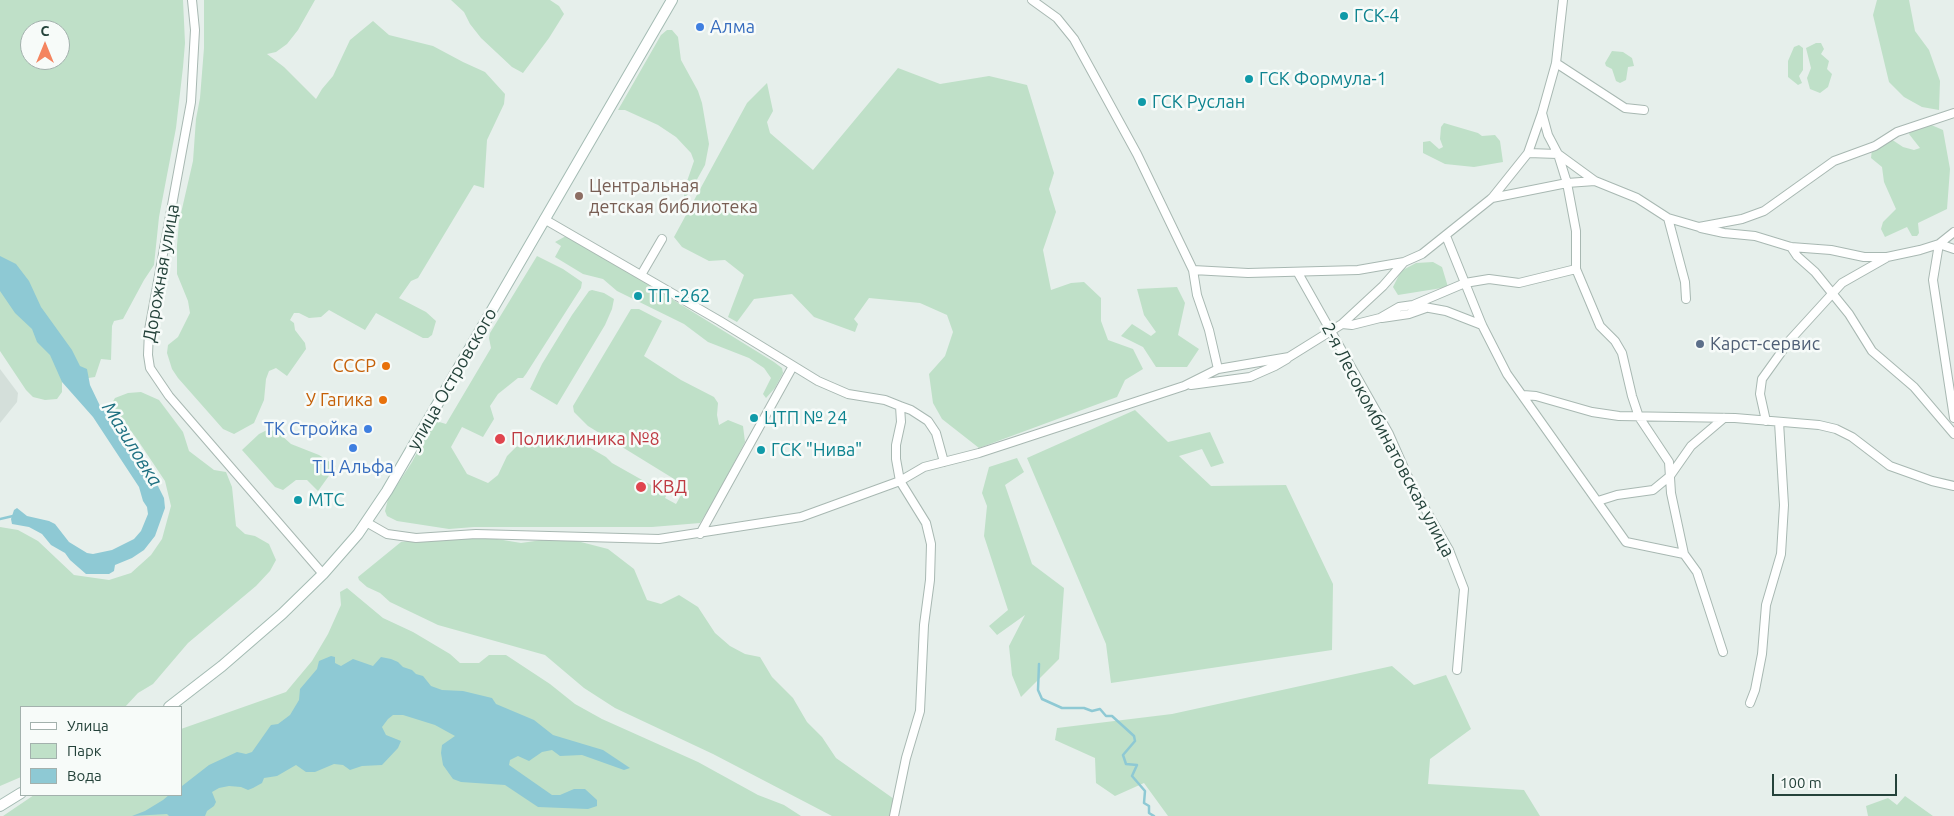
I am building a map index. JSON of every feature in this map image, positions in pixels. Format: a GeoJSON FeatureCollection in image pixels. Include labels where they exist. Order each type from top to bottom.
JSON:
{"type":"FeatureCollection","features":[{"type":"Feature","properties":{"kind":"main road","name":"улица Островского"},"geometry":{"type":"LineString","coordinates":[[170,706],[222,666],[274,621],[323,574],[358,534],[387,491],[672,0]]}},
{"type":"Feature","properties":{"kind":"main road"},"geometry":{"type":"LineString","coordinates":[[0,806],[20,794]]}},
{"type":"Feature","properties":{"kind":"street","name":"Дорожная улица"},"geometry":{"type":"LineString","coordinates":[[192,0],[194,30],[191,102],[150,330],[148,355],[150,368],[169,396],[323,574]]}},
{"type":"Feature","properties":{"kind":"street"},"geometry":{"type":"LineString","coordinates":[[1193,270],[1298,273],[1358,270],[1404,262],[1422,254],[1492,198],[1528,153],[1542,114],[1556,63],[1563,0]]}},
{"type":"Feature","properties":{"kind":"street"},"geometry":{"type":"LineString","coordinates":[[1035,1],[1057,18],[1074,39],[1137,154],[1193,270],[1197,295],[1209,330],[1218,369]]}},
{"type":"Feature","properties":{"kind":"street"},"geometry":{"type":"LineString","coordinates":[[1556,63],[1625,108],[1644,110]]}},
{"type":"Feature","properties":{"kind":"street"},"geometry":{"type":"LineString","coordinates":[[1699,227],[1742,219],[1764,211],[1834,161],[1875,146],[1897,132],[1954,113]]}},
{"type":"Feature","properties":{"kind":"street"},"geometry":{"type":"LineString","coordinates":[[1542,114],[1548,135],[1558,154],[1567,183],[1576,231],[1576,269],[1600,326],[1615,340],[1622,353],[1639,417],[1669,462],[1674,512],[1684,554],[1697,572],[1723,652]]}},
{"type":"Feature","properties":{"kind":"street"},"geometry":{"type":"LineString","coordinates":[[1528,153],[1558,154],[1595,181],[1638,198],[1668,218],[1724,233],[1755,236],[1791,247],[1831,250],[1864,257],[1888,257],[1938,244],[1954,232]]}},
{"type":"Feature","properties":{"kind":"street"},"geometry":{"type":"LineString","coordinates":[[1492,198],[1567,183],[1595,181]]}},
{"type":"Feature","properties":{"kind":"street"},"geometry":{"type":"LineString","coordinates":[[1668,218],[1685,282],[1686,299]]}},
{"type":"Feature","properties":{"kind":"street"},"geometry":{"type":"LineString","coordinates":[[544,219],[720,321],[818,381],[848,394],[885,400],[911,410],[928,421],[936,433],[944,462]]}},
{"type":"Feature","properties":{"kind":"street"},"geometry":{"type":"LineString","coordinates":[[1446,236],[1482,325],[1506,374],[1626,542],[1684,554]]}},
{"type":"Feature","properties":{"kind":"street"},"geometry":{"type":"LineString","coordinates":[[641,275],[662,239]]}},
{"type":"Feature","properties":{"kind":"street"},"geometry":{"type":"LineString","coordinates":[[1938,244],[1954,249]]}},
{"type":"Feature","properties":{"kind":"street"},"geometry":{"type":"LineString","coordinates":[[1938,244],[1933,280],[1954,418]]}},
{"type":"Feature","properties":{"kind":"street"},"geometry":{"type":"LineString","coordinates":[[1791,247],[1797,256],[1815,272],[1849,314],[1872,351],[1914,387],[1954,434]]}},
{"type":"Feature","properties":{"kind":"street"},"geometry":{"type":"LineString","coordinates":[[1766,421],[1760,394],[1762,380],[1790,340],[1842,283],[1888,257]]}},
{"type":"Feature","properties":{"kind":"street"},"geometry":{"type":"LineString","coordinates":[[1184,386],[1250,377],[1275,366],[1331,333],[1383,286],[1404,262]]}},
{"type":"Feature","properties":{"kind":"street"},"geometry":{"type":"LineString","coordinates":[[1380,318],[1399,307],[1414,305],[1465,282],[1489,279],[1519,282],[1576,269]]}},
{"type":"Feature","properties":{"kind":"street","name":"2-я Лесокомбинатовская улица"},"geometry":{"type":"LineString","coordinates":[[1298,273],[1389,434],[1412,486],[1449,550],[1464,589],[1457,670]]}},
{"type":"Feature","properties":{"kind":"street"},"geometry":{"type":"LineString","coordinates":[[1414,305],[1446,311],[1482,325]]}},
{"type":"Feature","properties":{"kind":"street"},"geometry":{"type":"LineString","coordinates":[[1342,324],[1352,325],[1380,318],[1400,316],[1428,308]]}},
{"type":"Feature","properties":{"kind":"street"},"geometry":{"type":"LineString","coordinates":[[366,522],[387,534],[416,538],[476,534],[659,539],[801,517],[900,481],[924,467],[979,453],[1184,386],[1218,369],[1289,357]]}},
{"type":"Feature","properties":{"kind":"street"},"geometry":{"type":"LineString","coordinates":[[700,534],[793,366]]}},
{"type":"Feature","properties":{"kind":"street"},"geometry":{"type":"LineString","coordinates":[[1522,395],[1536,396],[1592,412],[1619,416],[1724,418],[1819,425],[1836,429],[1852,437],[1890,466],[1932,482],[1954,486]]}},
{"type":"Feature","properties":{"kind":"street"},"geometry":{"type":"LineString","coordinates":[[894,816],[906,758],[920,711],[924,625],[930,580],[931,544],[926,523],[900,481],[896,452],[901,422],[900,406]]}},
{"type":"Feature","properties":{"kind":"street"},"geometry":{"type":"LineString","coordinates":[[1598,502],[1617,495],[1653,490],[1670,476],[1692,446],[1724,418]]}},
{"type":"Feature","properties":{"kind":"street"},"geometry":{"type":"LineString","coordinates":[[1750,702],[1755,690],[1762,654],[1766,605],[1781,554],[1784,505],[1779,422]]}},
{"type":"Feature","properties":{"kind":"shaded area"},"geometry":{"type":"Polygon","coordinates":[[[0,369],[18,393],[17,402],[0,423],[0,369]]]}},
{"type":"Feature","properties":{"kind":"green space"},"geometry":{"type":"Polygon","coordinates":[[[0,0],[183,0],[185,43],[183,67],[176,128],[159,217],[154,265],[123,319],[114,321],[112,326],[111,360],[101,359],[95,377],[62,382],[62,392],[57,399],[45,400],[33,397],[26,390],[0,351],[0,0]]]}},
{"type":"Feature","properties":{"kind":"green space"},"geometry":{"type":"Polygon","coordinates":[[[204,0],[315,0],[298,30],[287,44],[276,52],[267,54],[284,67],[316,99],[333,76],[350,40],[373,21],[389,35],[433,46],[485,72],[505,94],[504,104],[487,140],[484,188],[474,185],[418,278],[411,281],[399,298],[426,312],[436,321],[432,335],[428,338],[423,338],[376,313],[365,330],[329,310],[321,317],[309,318],[299,313],[294,313],[290,320],[294,323],[295,330],[305,343],[306,349],[287,376],[276,368],[269,371],[266,379],[264,400],[254,423],[234,434],[223,429],[178,378],[172,369],[167,353],[168,345],[178,337],[190,313],[188,301],[177,274],[177,245],[179,222],[193,161],[196,119],[200,98],[204,48],[204,0]]]}},
{"type":"Feature","properties":{"kind":"green space"},"geometry":{"type":"Polygon","coordinates":[[[451,0],[550,0],[559,6],[564,14],[523,73],[512,67],[481,38],[470,24],[464,12],[451,0]]]}},
{"type":"Feature","properties":{"kind":"green space"},"geometry":{"type":"Polygon","coordinates":[[[1877,0],[1909,0],[1915,31],[1929,50],[1940,81],[1939,110],[1922,107],[1904,97],[1889,82],[1873,15],[1877,0]]]}},
{"type":"Feature","properties":{"kind":"green space"},"geometry":{"type":"Polygon","coordinates":[[[667,30],[672,30],[678,37],[681,60],[698,91],[709,144],[705,165],[690,192],[684,198],[684,190],[694,161],[691,153],[676,137],[658,125],[625,110],[618,110],[661,35],[667,30]]]}},
{"type":"Feature","properties":{"kind":"green space"},"geometry":{"type":"Polygon","coordinates":[[[1816,43],[1821,43],[1824,49],[1821,54],[1829,61],[1827,69],[1832,74],[1828,87],[1820,93],[1810,89],[1807,78],[1811,68],[1806,48],[1816,43]]]}},
{"type":"Feature","properties":{"kind":"green space"},"geometry":{"type":"Polygon","coordinates":[[[1799,45],[1803,48],[1803,70],[1799,76],[1802,83],[1798,85],[1788,77],[1788,61],[1794,47],[1799,45]]]}},
{"type":"Feature","properties":{"kind":"green space"},"geometry":{"type":"Polygon","coordinates":[[[1612,51],[1623,52],[1632,58],[1634,66],[1628,67],[1626,80],[1620,83],[1616,81],[1612,69],[1606,66],[1605,63],[1612,51]]]}},
{"type":"Feature","properties":{"kind":"green space"},"geometry":{"type":"Polygon","coordinates":[[[898,68],[940,84],[989,76],[1027,85],[1054,173],[1049,189],[1056,212],[1043,250],[1051,290],[1071,283],[1084,282],[1101,298],[1101,321],[1108,340],[1133,349],[1143,369],[1125,380],[1117,397],[979,448],[942,419],[933,403],[929,374],[945,356],[953,332],[947,315],[920,303],[869,298],[854,319],[858,324],[855,332],[814,317],[792,294],[754,299],[737,322],[728,317],[744,275],[725,260],[709,261],[682,247],[674,237],[747,103],[767,83],[773,111],[767,122],[770,133],[813,170],[898,68]]]}},
{"type":"Feature","properties":{"kind":"green space"},"geometry":{"type":"Polygon","coordinates":[[[1444,123],[1478,133],[1482,136],[1495,135],[1500,141],[1503,162],[1474,167],[1445,164],[1423,153],[1423,142],[1430,141],[1439,149],[1443,147],[1440,139],[1441,127],[1444,123]]]}},
{"type":"Feature","properties":{"kind":"green space"},"geometry":{"type":"Polygon","coordinates":[[[1929,124],[1943,130],[1950,169],[1947,209],[1918,223],[1919,233],[1917,236],[1912,236],[1907,227],[1885,237],[1881,229],[1883,222],[1896,209],[1884,182],[1882,167],[1871,158],[1872,149],[1891,139],[1903,147],[1914,150],[1920,148],[1909,134],[1912,129],[1929,124]]]}},
{"type":"Feature","properties":{"kind":"green space"},"geometry":{"type":"Polygon","coordinates":[[[566,236],[594,251],[774,362],[782,368],[783,373],[775,388],[766,398],[763,394],[771,378],[764,368],[749,358],[708,342],[684,324],[617,291],[603,279],[583,274],[555,257],[561,246],[555,242],[566,236]]]}},
{"type":"Feature","properties":{"kind":"green space"},"geometry":{"type":"Polygon","coordinates":[[[537,256],[563,269],[582,282],[581,288],[523,378],[518,378],[498,394],[490,406],[494,419],[483,437],[462,427],[451,447],[467,474],[488,483],[498,475],[507,456],[516,447],[549,437],[573,438],[606,457],[612,463],[667,494],[665,498],[676,504],[684,490],[679,482],[588,426],[574,412],[573,406],[631,309],[639,309],[662,321],[644,356],[681,380],[714,397],[718,403],[717,415],[719,425],[728,420],[743,426],[745,442],[700,523],[652,527],[474,527],[449,529],[397,521],[387,516],[385,511],[388,499],[412,462],[430,428],[436,421],[446,424],[491,348],[490,333],[537,256]]]}},
{"type":"Feature","properties":{"kind":"green space"},"geometry":{"type":"Polygon","coordinates":[[[1433,262],[1442,267],[1448,287],[1398,295],[1393,287],[1401,271],[1416,263],[1433,262]]]}},
{"type":"Feature","properties":{"kind":"green space"},"geometry":{"type":"Polygon","coordinates":[[[1177,287],[1185,303],[1178,335],[1199,349],[1187,367],[1156,367],[1143,347],[1121,336],[1132,324],[1151,336],[1156,332],[1144,315],[1137,289],[1177,287]]]}},
{"type":"Feature","properties":{"kind":"green space"},"geometry":{"type":"Polygon","coordinates":[[[589,291],[604,293],[614,299],[612,309],[605,325],[557,405],[530,389],[542,364],[572,315],[589,291]]]}},
{"type":"Feature","properties":{"kind":"green space"},"geometry":{"type":"Polygon","coordinates":[[[141,392],[159,400],[183,432],[189,451],[214,470],[226,472],[232,487],[236,526],[245,534],[255,536],[269,544],[276,560],[270,571],[256,586],[188,643],[153,684],[138,693],[126,706],[20,706],[20,777],[0,786],[0,527],[18,530],[38,541],[74,575],[109,580],[131,573],[151,555],[162,539],[171,506],[165,481],[137,439],[111,405],[115,398],[128,393],[141,392]]]}},
{"type":"Feature","properties":{"kind":"green space"},"geometry":{"type":"Polygon","coordinates":[[[1135,410],[1168,442],[1210,432],[1224,463],[1211,467],[1202,449],[1179,456],[1211,486],[1286,485],[1333,584],[1332,650],[1111,683],[1106,644],[1027,458],[1135,410]]]}},
{"type":"Feature","properties":{"kind":"green space"},"geometry":{"type":"Polygon","coordinates":[[[269,429],[280,434],[291,444],[319,455],[336,466],[318,491],[307,480],[296,480],[283,490],[275,487],[242,450],[259,434],[269,429]]]}},
{"type":"Feature","properties":{"kind":"green space"},"geometry":{"type":"Polygon","coordinates":[[[1017,458],[1024,472],[1005,485],[1032,564],[1064,588],[1059,659],[1021,697],[1012,675],[1009,646],[1025,615],[997,635],[989,626],[1008,610],[984,536],[987,506],[982,493],[989,467],[1017,458]]]}},
{"type":"Feature","properties":{"kind":"green space"},"geometry":{"type":"Polygon","coordinates":[[[425,539],[497,539],[521,543],[549,539],[577,541],[608,549],[634,569],[647,600],[661,604],[679,595],[698,607],[715,633],[730,646],[745,654],[760,657],[772,677],[793,698],[807,722],[822,737],[836,758],[894,799],[891,816],[832,816],[713,754],[615,708],[584,688],[545,655],[438,625],[390,602],[380,593],[367,587],[359,580],[358,577],[401,542],[425,539]]]}},
{"type":"Feature","properties":{"kind":"green space"},"geometry":{"type":"Polygon","coordinates":[[[347,588],[383,618],[413,632],[450,654],[460,663],[479,663],[489,655],[506,655],[550,684],[575,704],[602,719],[698,762],[758,795],[784,805],[801,816],[3,816],[33,796],[182,796],[182,729],[286,692],[312,661],[328,634],[341,605],[340,592],[347,588]]]}},
{"type":"Feature","properties":{"kind":"green space"},"geometry":{"type":"Polygon","coordinates":[[[1392,666],[1414,685],[1446,675],[1471,729],[1430,759],[1428,784],[1524,790],[1540,816],[1168,816],[1144,783],[1115,796],[1096,783],[1095,758],[1055,740],[1057,728],[1172,714],[1392,666]]]}},
{"type":"Feature","properties":{"kind":"green space"},"geometry":{"type":"Polygon","coordinates":[[[1905,796],[1933,816],[1868,816],[1866,806],[1888,798],[1897,805],[1905,796]]]}},
{"type":"Feature","properties":{"kind":"water"},"geometry":{"type":"Polygon","coordinates":[[[0,256],[16,264],[29,281],[41,307],[72,350],[80,366],[87,369],[90,385],[101,408],[112,414],[138,452],[143,463],[150,470],[164,498],[165,508],[155,536],[144,550],[132,558],[115,565],[114,571],[109,574],[86,574],[65,553],[51,545],[42,534],[29,527],[12,524],[11,519],[14,510],[17,508],[27,516],[55,524],[69,542],[87,553],[93,554],[112,550],[134,539],[141,531],[148,514],[139,487],[93,417],[62,382],[50,355],[37,342],[32,329],[15,313],[0,291],[0,256]]]}},
{"type":"Feature","properties":{"kind":"water"},"geometry":{"type":"Polygon","coordinates":[[[331,656],[335,657],[335,663],[341,666],[353,659],[373,666],[381,657],[391,659],[416,674],[423,676],[431,686],[442,690],[463,691],[492,698],[496,704],[534,720],[553,735],[603,750],[630,768],[624,770],[582,755],[560,756],[552,750],[542,752],[529,761],[518,756],[510,760],[509,765],[552,795],[560,795],[574,789],[585,789],[597,800],[597,806],[588,809],[538,807],[505,785],[461,782],[453,779],[443,765],[441,753],[442,745],[455,736],[435,725],[403,715],[393,715],[382,727],[386,735],[401,741],[398,748],[382,765],[362,766],[350,770],[343,765],[334,764],[315,772],[306,772],[296,765],[277,776],[264,778],[262,783],[248,790],[229,786],[219,788],[212,792],[216,802],[207,811],[205,816],[169,816],[167,814],[132,816],[145,811],[168,796],[182,796],[182,786],[209,765],[237,752],[246,754],[252,752],[271,725],[278,724],[290,715],[299,700],[300,689],[317,669],[319,661],[331,656]]]}},
{"type":"Feature","properties":{"kind":"waterway","name":"Мазиловка"},"geometry":{"type":"LineString","coordinates":[[0,519],[13,516]]}},
{"type":"Feature","properties":{"kind":"waterway"},"geometry":{"type":"LineString","coordinates":[[1039,664],[1038,690],[1042,699],[1062,708],[1084,708],[1092,711],[1100,709],[1106,716],[1112,716],[1134,736],[1135,741],[1123,755],[1126,764],[1137,765],[1132,776],[1145,791],[1144,803],[1149,806],[1149,813],[1154,816]]}},
{"type":"Feature","properties":{"kind":"place","name":"ГСК-4"},"geometry":{"type":"Point","coordinates":[1344,16]}},
{"type":"Feature","properties":{"kind":"place","name":"Алма"},"geometry":{"type":"Point","coordinates":[700,27]}},
{"type":"Feature","properties":{"kind":"place","name":"ГСК Формула-1"},"geometry":{"type":"Point","coordinates":[1249,79]}},
{"type":"Feature","properties":{"kind":"place","name":"ГСК Руслан"},"geometry":{"type":"Point","coordinates":[1142,102]}},
{"type":"Feature","properties":{"kind":"place","name":"Центральная детская библиотека"},"geometry":{"type":"Point","coordinates":[579,196]}},
{"type":"Feature","properties":{"kind":"place","name":"ТП -262"},"geometry":{"type":"Point","coordinates":[638,296]}},
{"type":"Feature","properties":{"kind":"place","name":"Карст-сервис"},"geometry":{"type":"Point","coordinates":[1700,344]}},
{"type":"Feature","properties":{"kind":"place","name":"СССР"},"geometry":{"type":"Point","coordinates":[386,366]}},
{"type":"Feature","properties":{"kind":"place","name":"У Гагика"},"geometry":{"type":"Point","coordinates":[383,400]}},
{"type":"Feature","properties":{"kind":"place","name":"ЦТП № 24"},"geometry":{"type":"Point","coordinates":[754,418]}},
{"type":"Feature","properties":{"kind":"place","name":"ТК Стройка"},"geometry":{"type":"Point","coordinates":[368,429]}},
{"type":"Feature","properties":{"kind":"place","name":"Поликлиника №8"},"geometry":{"type":"Point","coordinates":[500,439]}},
{"type":"Feature","properties":{"kind":"place","name":"ТЦ Альфа"},"geometry":{"type":"Point","coordinates":[353,448]}},
{"type":"Feature","properties":{"kind":"place","name":"ГСК \"Нива\""},"geometry":{"type":"Point","coordinates":[761,450]}},
{"type":"Feature","properties":{"kind":"place","name":"КВД"},"geometry":{"type":"Point","coordinates":[641,487]}},
{"type":"Feature","properties":{"kind":"place","name":"МТС"},"geometry":{"type":"Point","coordinates":[298,500]}}]}
